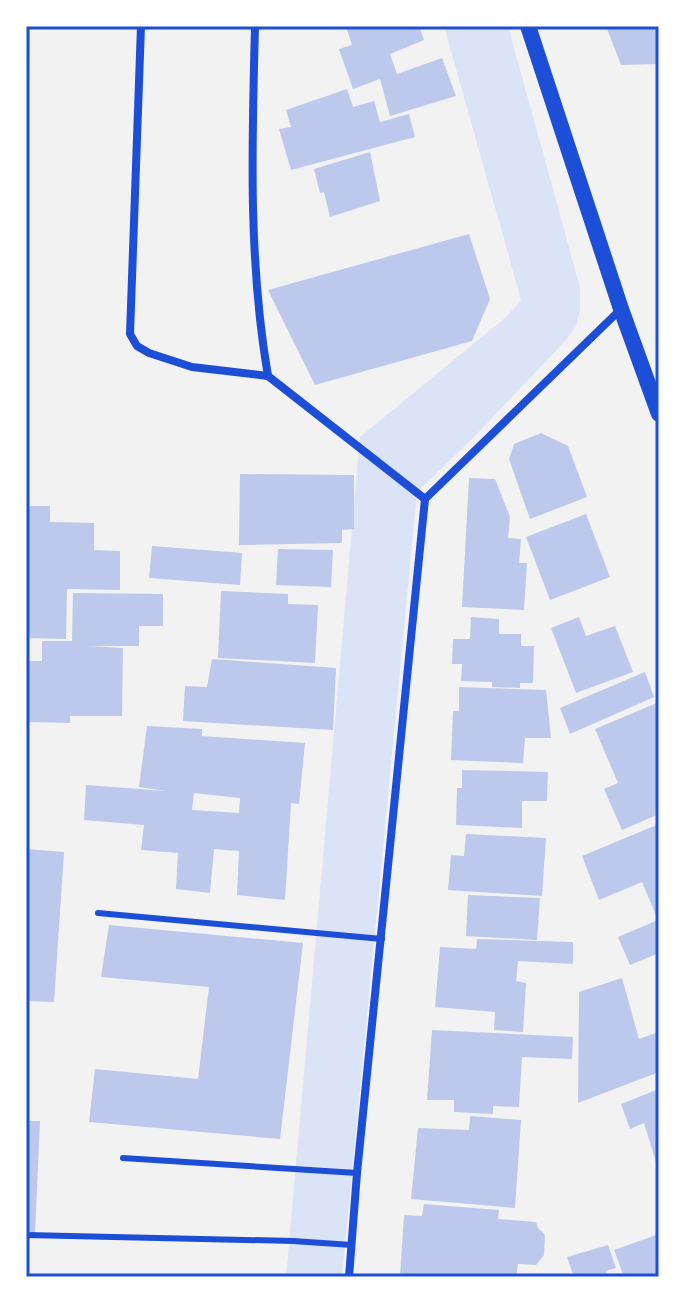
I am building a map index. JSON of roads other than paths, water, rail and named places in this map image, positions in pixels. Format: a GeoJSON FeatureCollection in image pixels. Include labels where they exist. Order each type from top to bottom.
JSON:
{"type":"FeatureCollection","features":[{"type":"Feature","properties":{"kind":"main road"},"geometry":{"type":"LineString","coordinates":[[528,26],[621,309],[659,414]]}},
{"type":"Feature","properties":{"kind":"street"},"geometry":{"type":"LineString","coordinates":[[141,26],[130,334],[137,346],[192,367],[268,376],[425,499]]}},
{"type":"Feature","properties":{"kind":"street"},"geometry":{"type":"LineString","coordinates":[[255,26],[252,220],[261,333],[268,376]]}},
{"type":"Feature","properties":{"kind":"street"},"geometry":{"type":"LineString","coordinates":[[349,1277],[425,499],[621,309]]}},
{"type":"Feature","properties":{"kind":"lane"},"geometry":{"type":"LineString","coordinates":[[98,913],[382,939]]}},
{"type":"Feature","properties":{"kind":"lane"},"geometry":{"type":"LineString","coordinates":[[123,1158],[357,1173]]}},
{"type":"Feature","properties":{"kind":"lane"},"geometry":{"type":"LineString","coordinates":[[26,1235],[352,1245]]}}]}
